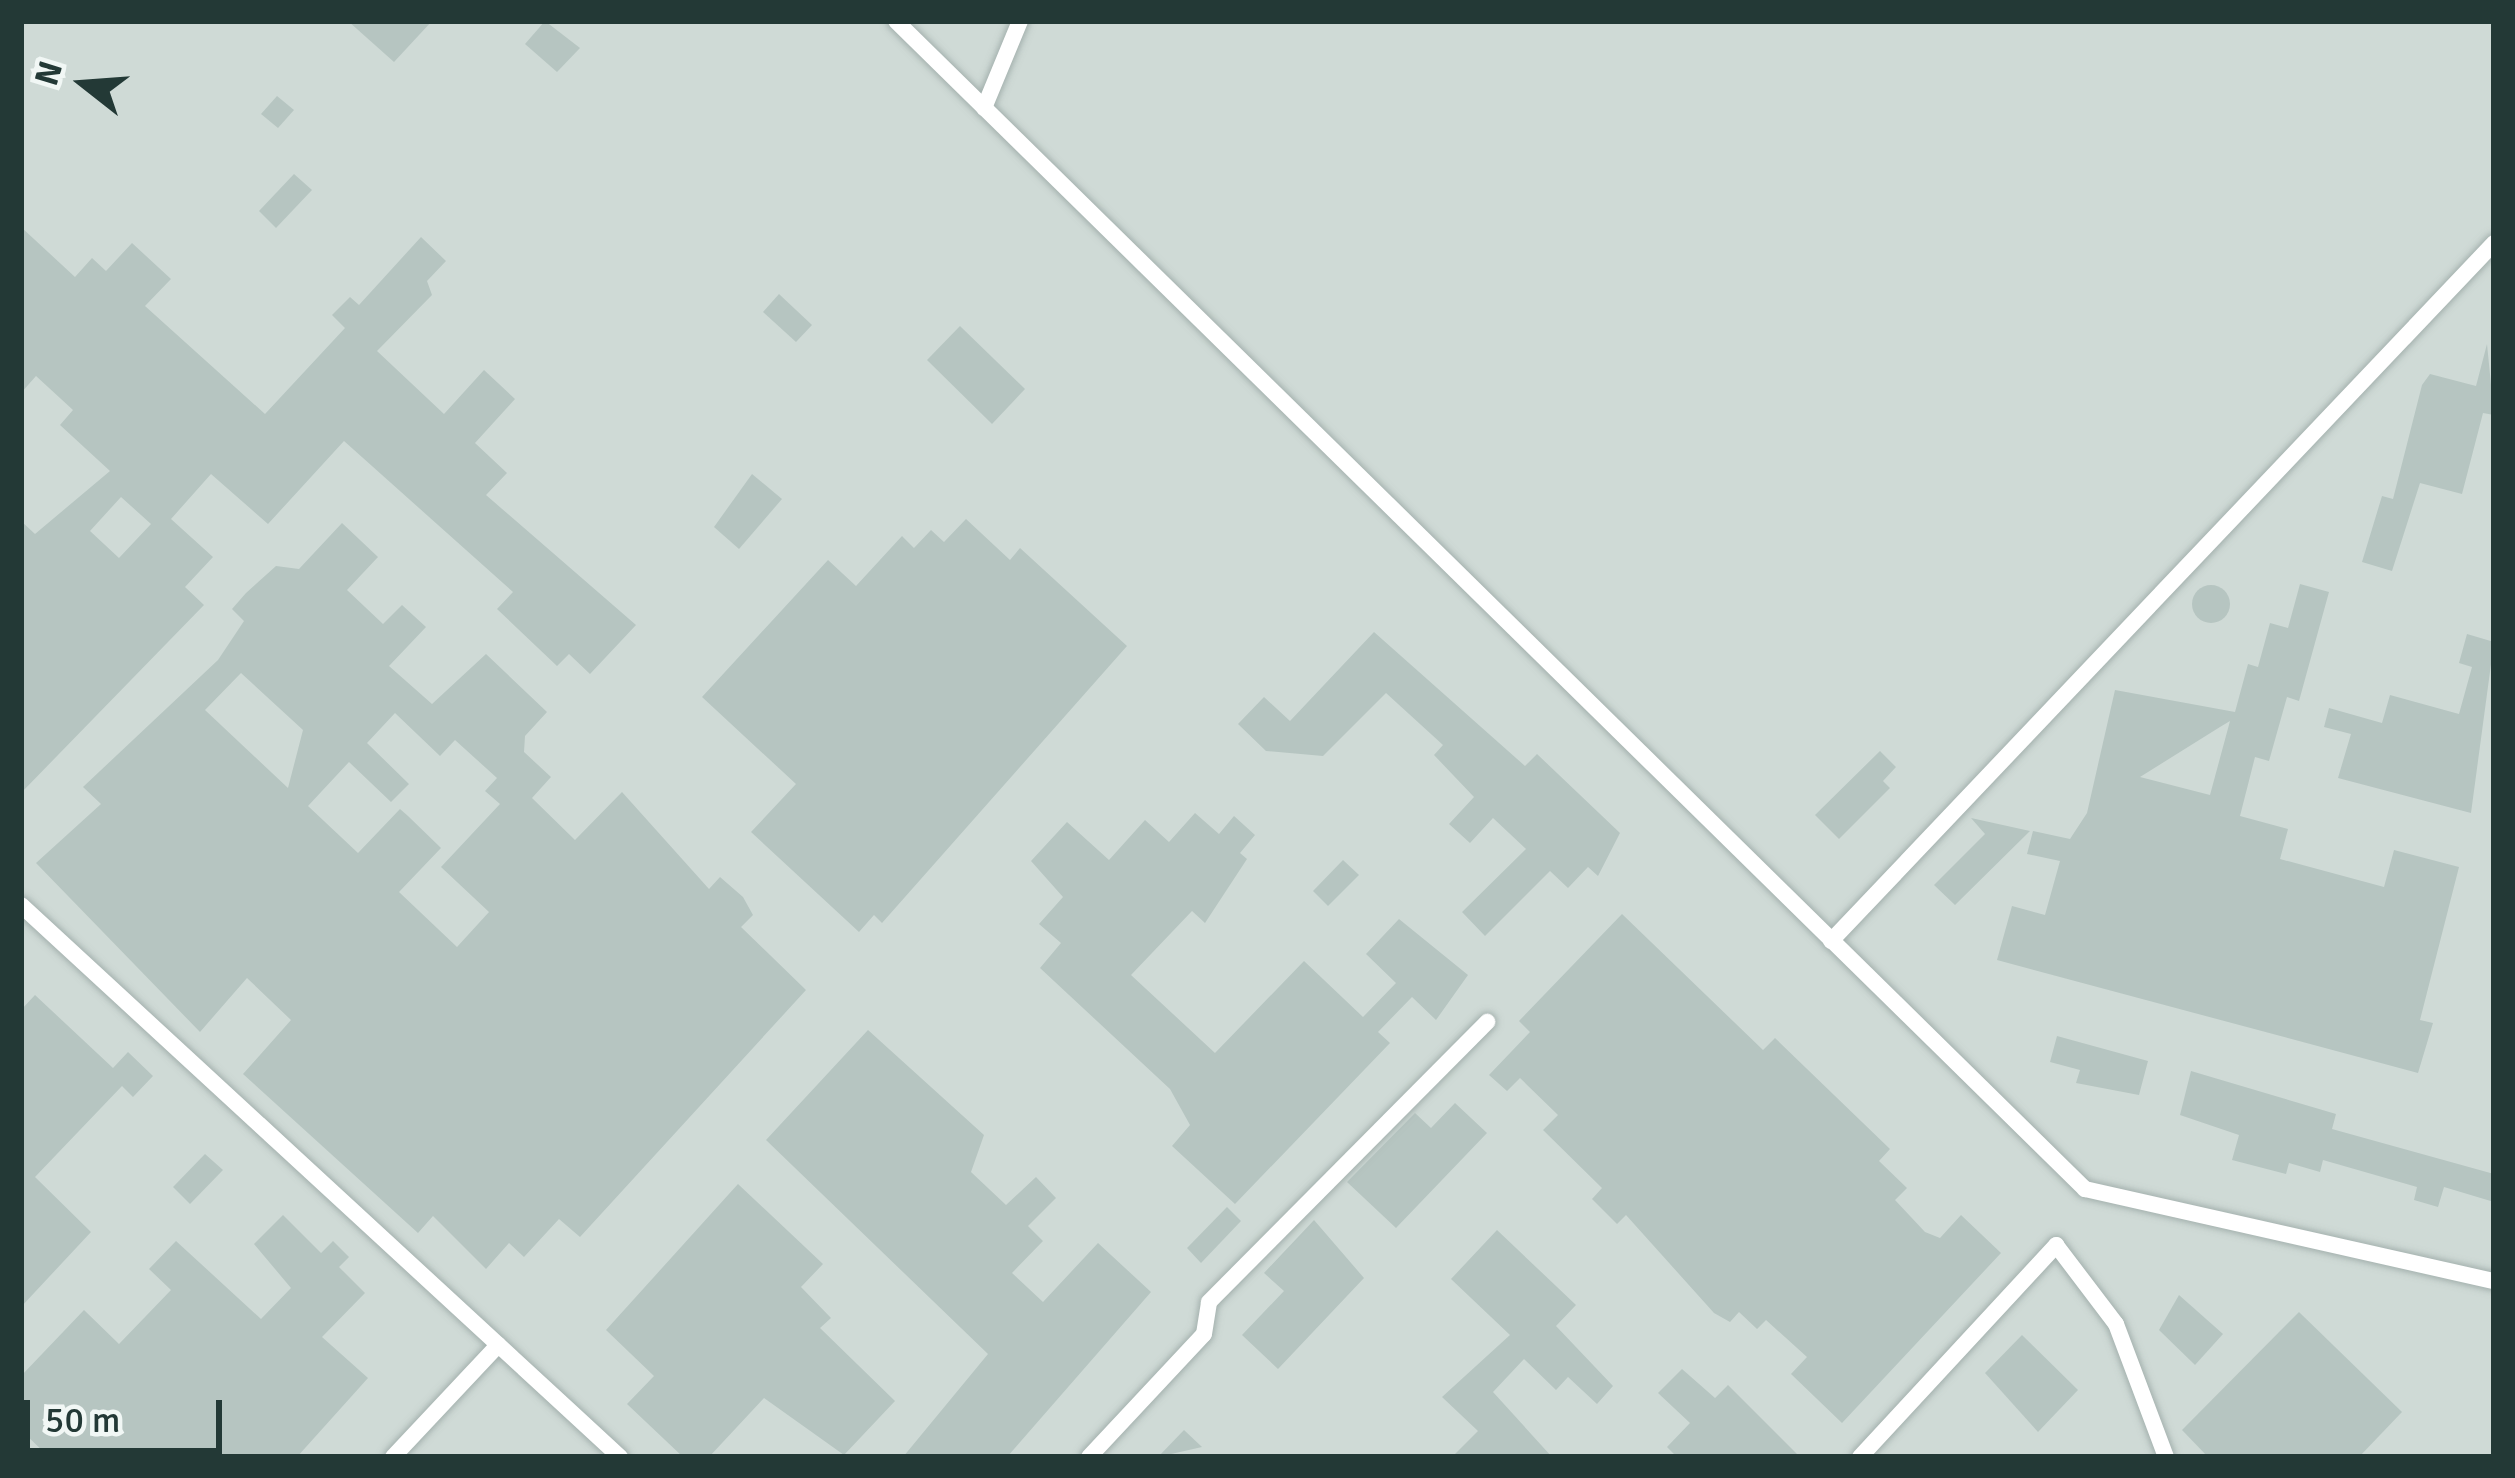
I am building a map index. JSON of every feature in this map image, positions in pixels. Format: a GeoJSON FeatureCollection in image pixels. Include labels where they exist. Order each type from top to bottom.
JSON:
{"type":"FeatureCollection","features":[{"type":"Feature","properties":{"kind":"lane"},"geometry":{"type":"LineString","coordinates":[[896,21],[2085,1189],[2494,1281]]}},
{"type":"Feature","properties":{"kind":"lane"},"geometry":{"type":"LineString","coordinates":[[984,108],[1020,21]]}},
{"type":"Feature","properties":{"kind":"lane"},"geometry":{"type":"LineString","coordinates":[[1831,941],[2494,243]]}},
{"type":"Feature","properties":{"kind":"lane"},"geometry":{"type":"LineString","coordinates":[[21,905],[620,1457]]}},
{"type":"Feature","properties":{"kind":"lane"},"geometry":{"type":"LineString","coordinates":[[1089,1457],[1204,1334],[1209,1302],[1487,1022]]}},
{"type":"Feature","properties":{"kind":"lane"},"geometry":{"type":"LineString","coordinates":[[1860,1457],[2056,1245],[2116,1324],[2166,1457]]}},
{"type":"Feature","properties":{"kind":"lane"},"geometry":{"type":"LineString","coordinates":[[393,1457],[498,1345]]}},
{"type":"Feature","properties":{"kind":"shaded area"},"geometry":{"type":"Polygon","coordinates":[[[21,21],[2494,21],[2494,1457],[21,1457],[21,21]]]}},
{"type":"Feature","properties":{"kind":"building"},"geometry":{"type":"Polygon","coordinates":[[[348,21],[432,21],[394,62],[348,21]]]}},
{"type":"Feature","properties":{"kind":"building"},"geometry":{"type":"Polygon","coordinates":[[[545,21],[580,48],[557,72],[525,44],[545,21]]]}},
{"type":"Feature","properties":{"kind":"building"},"geometry":{"type":"Polygon","coordinates":[[[277,96],[294,110],[278,128],[261,114],[277,96]]]}},
{"type":"Feature","properties":{"kind":"building"},"geometry":{"type":"Polygon","coordinates":[[[294,174],[312,190],[276,228],[259,211],[294,174]]]}},
{"type":"Feature","properties":{"kind":"building"},"geometry":{"type":"Polygon","coordinates":[[[21,227],[75,277],[92,258],[106,271],[132,243],[171,279],[145,306],[265,414],[345,328],[332,315],[350,297],[359,305],[421,237],[446,261],[427,281],[432,295],[377,351],[444,414],[484,370],[515,399],[475,443],[507,473],[486,495],[636,625],[590,674],[569,654],[557,666],[497,609],[513,592],[344,441],[268,524],[211,474],[171,519],[213,557],[185,587],[204,605],[21,793],[21,521],[35,534],[110,471],[60,425],[73,410],[36,376],[21,393],[21,227]],[[121,497],[90,531],[119,558],[151,524],[121,497]]]}},
{"type":"Feature","properties":{"kind":"building"},"geometry":{"type":"Polygon","coordinates":[[[779,294],[812,325],[796,342],[763,312],[779,294]]]}},
{"type":"Feature","properties":{"kind":"building"},"geometry":{"type":"Polygon","coordinates":[[[960,326],[1025,389],[992,424],[927,360],[960,326]]]}},
{"type":"Feature","properties":{"kind":"building"},"geometry":{"type":"Polygon","coordinates":[[[2487,344],[2494,415],[2483,413],[2462,494],[2420,483],[2392,571],[2362,562],[2382,496],[2393,499],[2422,385],[2430,374],[2476,386],[2487,344]]]}},
{"type":"Feature","properties":{"kind":"building"},"geometry":{"type":"Polygon","coordinates":[[[752,474],[782,499],[739,549],[714,527],[752,474]]]}},
{"type":"Feature","properties":{"kind":"building"},"geometry":{"type":"Polygon","coordinates":[[[966,519],[1010,560],[1020,548],[1127,646],[882,923],[874,915],[859,932],[751,832],[796,784],[702,697],[828,560],[856,586],[902,536],[914,548],[931,530],[944,542],[966,519]]]}},
{"type":"Feature","properties":{"kind":"building"},"geometry":{"type":"Polygon","coordinates":[[[342,523],[378,557],[347,590],[383,624],[402,605],[426,627],[389,666],[432,704],[486,654],[547,712],[525,736],[524,752],[551,777],[532,798],[575,840],[622,792],[709,889],[720,877],[743,897],[753,915],[741,927],[806,990],[580,1237],[559,1219],[524,1257],[509,1243],[486,1269],[433,1216],[418,1233],[243,1074],[291,1020],[247,978],[200,1032],[36,863],[101,804],[83,787],[218,660],[244,621],[232,609],[246,593],[276,566],[299,569],[342,523]],[[241,673],[205,710],[288,788],[303,730],[241,673]],[[395,713],[367,743],[409,784],[391,802],[349,762],[308,806],[358,853],[400,809],[408,816],[441,848],[399,892],[457,947],[489,912],[441,867],[500,804],[485,791],[497,778],[455,740],[440,756],[395,713]]]}},
{"type":"Feature","properties":{"kind":"building"},"geometry":{"type":"Polygon","coordinates":[[[2300,584],[2329,592],[2299,701],[2287,697],[2269,761],[2255,757],[2240,816],[2288,829],[2280,859],[2384,887],[2394,850],[2459,867],[2420,1020],[2433,1023],[2418,1073],[1997,960],[2012,906],[2045,915],[2060,861],[2027,854],[2033,831],[2070,839],[2087,813],[2115,690],[2235,712],[2248,664],[2258,667],[2270,623],[2288,628],[2300,584]],[[2230,721],[2140,777],[2210,795],[2230,721]]]}},
{"type":"Feature","properties":{"kind":"building"},"geometry":{"type":"Polygon","coordinates":[[[2211,585],[2224,591],[2230,604],[2224,617],[2211,623],[2198,617],[2192,604],[2198,591],[2211,585]]]}},
{"type":"Feature","properties":{"kind":"building"},"geometry":{"type":"Polygon","coordinates":[[[1374,632],[1525,766],[1537,754],[1620,833],[1598,876],[1588,867],[1568,888],[1550,871],[1485,936],[1462,912],[1526,849],[1493,818],[1470,843],[1449,824],[1474,797],[1434,755],[1443,745],[1386,693],[1323,756],[1266,751],[1238,724],[1264,697],[1290,721],[1374,632]]]}},
{"type":"Feature","properties":{"kind":"building"},"geometry":{"type":"Polygon","coordinates":[[[2467,634],[2494,642],[2471,813],[2338,778],[2351,734],[2324,727],[2329,708],[2382,723],[2390,695],[2459,714],[2472,667],[2459,663],[2467,634]]]}},
{"type":"Feature","properties":{"kind":"building"},"geometry":{"type":"Polygon","coordinates":[[[1880,751],[1896,767],[1883,781],[1890,788],[1839,839],[1815,815],[1880,751]]]}},
{"type":"Feature","properties":{"kind":"building"},"geometry":{"type":"Polygon","coordinates":[[[1195,813],[1219,834],[1234,816],[1255,835],[1240,853],[1247,859],[1205,923],[1192,911],[1131,975],[1215,1053],[1304,961],[1363,1017],[1396,983],[1366,954],[1399,919],[1468,975],[1436,1020],[1412,997],[1378,1032],[1390,1043],[1235,1204],[1172,1146],[1190,1125],[1170,1089],[1040,968],[1061,943],[1039,924],[1063,897],[1031,861],[1067,822],[1109,860],[1145,820],[1169,842],[1195,813]]]}},
{"type":"Feature","properties":{"kind":"building"},"geometry":{"type":"Polygon","coordinates":[[[1971,818],[2030,831],[1955,905],[1934,885],[1985,834],[1971,818]]]}},
{"type":"Feature","properties":{"kind":"building"},"geometry":{"type":"Polygon","coordinates":[[[1343,860],[1359,875],[1328,906],[1313,891],[1343,860]]]}},
{"type":"Feature","properties":{"kind":"building"},"geometry":{"type":"Polygon","coordinates":[[[1622,914],[1763,1050],[1775,1038],[1890,1149],[1879,1161],[1907,1188],[1895,1200],[1925,1232],[1940,1238],[1961,1215],[2001,1253],[1842,1423],[1791,1374],[1807,1357],[1766,1320],[1757,1329],[1739,1312],[1730,1322],[1714,1313],[1626,1215],[1617,1224],[1592,1199],[1602,1188],[1543,1130],[1558,1115],[1520,1078],[1507,1091],[1489,1075],[1530,1032],[1519,1021],[1622,914]]]}},
{"type":"Feature","properties":{"kind":"building"},"geometry":{"type":"Polygon","coordinates":[[[35,995],[113,1068],[128,1052],[153,1076],[133,1097],[122,1086],[35,1177],[91,1232],[21,1307],[21,1010],[35,995]]]}},
{"type":"Feature","properties":{"kind":"building"},"geometry":{"type":"Polygon","coordinates":[[[868,1030],[984,1135],[971,1172],[1006,1205],[1036,1177],[1056,1198],[1028,1226],[1043,1241],[1012,1273],[1043,1302],[1098,1243],[1151,1292],[1007,1457],[903,1457],[988,1354],[766,1140],[868,1030]]]}},
{"type":"Feature","properties":{"kind":"building"},"geometry":{"type":"Polygon","coordinates":[[[2057,1036],[2148,1061],[2139,1095],[2076,1083],[2080,1070],[2050,1062],[2057,1036]]]}},
{"type":"Feature","properties":{"kind":"building"},"geometry":{"type":"Polygon","coordinates":[[[2191,1071],[2336,1114],[2332,1129],[2494,1174],[2494,1202],[2444,1187],[2438,1207],[2414,1200],[2417,1187],[2323,1160],[2320,1172],[2289,1163],[2286,1174],[2232,1160],[2239,1135],[2180,1115],[2191,1071]]]}},
{"type":"Feature","properties":{"kind":"building"},"geometry":{"type":"Polygon","coordinates":[[[1455,1103],[1487,1133],[1396,1228],[1347,1182],[1415,1113],[1431,1128],[1455,1103]]]}},
{"type":"Feature","properties":{"kind":"building"},"geometry":{"type":"Polygon","coordinates":[[[205,1154],[223,1170],[190,1204],[173,1187],[205,1154]]]}},
{"type":"Feature","properties":{"kind":"building"},"geometry":{"type":"Polygon","coordinates":[[[738,1184],[823,1264],[801,1287],[831,1318],[820,1328],[895,1401],[844,1455],[764,1398],[709,1457],[683,1457],[627,1404],[654,1376],[606,1330],[738,1184]]]}},
{"type":"Feature","properties":{"kind":"building"},"geometry":{"type":"Polygon","coordinates":[[[1227,1207],[1241,1221],[1201,1263],[1187,1248],[1227,1207]]]}},
{"type":"Feature","properties":{"kind":"building"},"geometry":{"type":"Polygon","coordinates":[[[283,1215],[321,1253],[333,1241],[349,1257],[339,1267],[365,1293],[322,1337],[368,1378],[297,1457],[49,1457],[21,1430],[21,1376],[84,1310],[119,1344],[171,1290],[149,1269],[176,1241],[261,1319],[291,1288],[254,1244],[283,1215]]]}},
{"type":"Feature","properties":{"kind":"building"},"geometry":{"type":"Polygon","coordinates":[[[1314,1220],[1364,1278],[1278,1369],[1242,1335],[1284,1291],[1264,1273],[1314,1220]]]}},
{"type":"Feature","properties":{"kind":"building"},"geometry":{"type":"Polygon","coordinates":[[[1497,1230],[1576,1305],[1556,1326],[1613,1386],[1597,1404],[1568,1377],[1556,1390],[1524,1359],[1493,1392],[1552,1457],[1452,1457],[1478,1431],[1442,1397],[1510,1335],[1451,1279],[1497,1230]]]}},
{"type":"Feature","properties":{"kind":"building"},"geometry":{"type":"Polygon","coordinates":[[[2179,1295],[2223,1334],[2195,1365],[2159,1330],[2179,1295]]]}},
{"type":"Feature","properties":{"kind":"building"},"geometry":{"type":"Polygon","coordinates":[[[2299,1312],[2402,1412],[2359,1457],[2208,1457],[2182,1430],[2299,1312]]]}},
{"type":"Feature","properties":{"kind":"building"},"geometry":{"type":"Polygon","coordinates":[[[2022,1335],[2078,1390],[2038,1432],[1985,1373],[2022,1335]]]}},
{"type":"Feature","properties":{"kind":"building"},"geometry":{"type":"Polygon","coordinates":[[[1682,1369],[1715,1398],[1728,1385],[1800,1457],[1677,1457],[1667,1447],[1690,1423],[1658,1393],[1682,1369]]]}},
{"type":"Feature","properties":{"kind":"building"},"geometry":{"type":"Polygon","coordinates":[[[1184,1430],[1202,1447],[1158,1457],[1184,1430]]]}}]}
